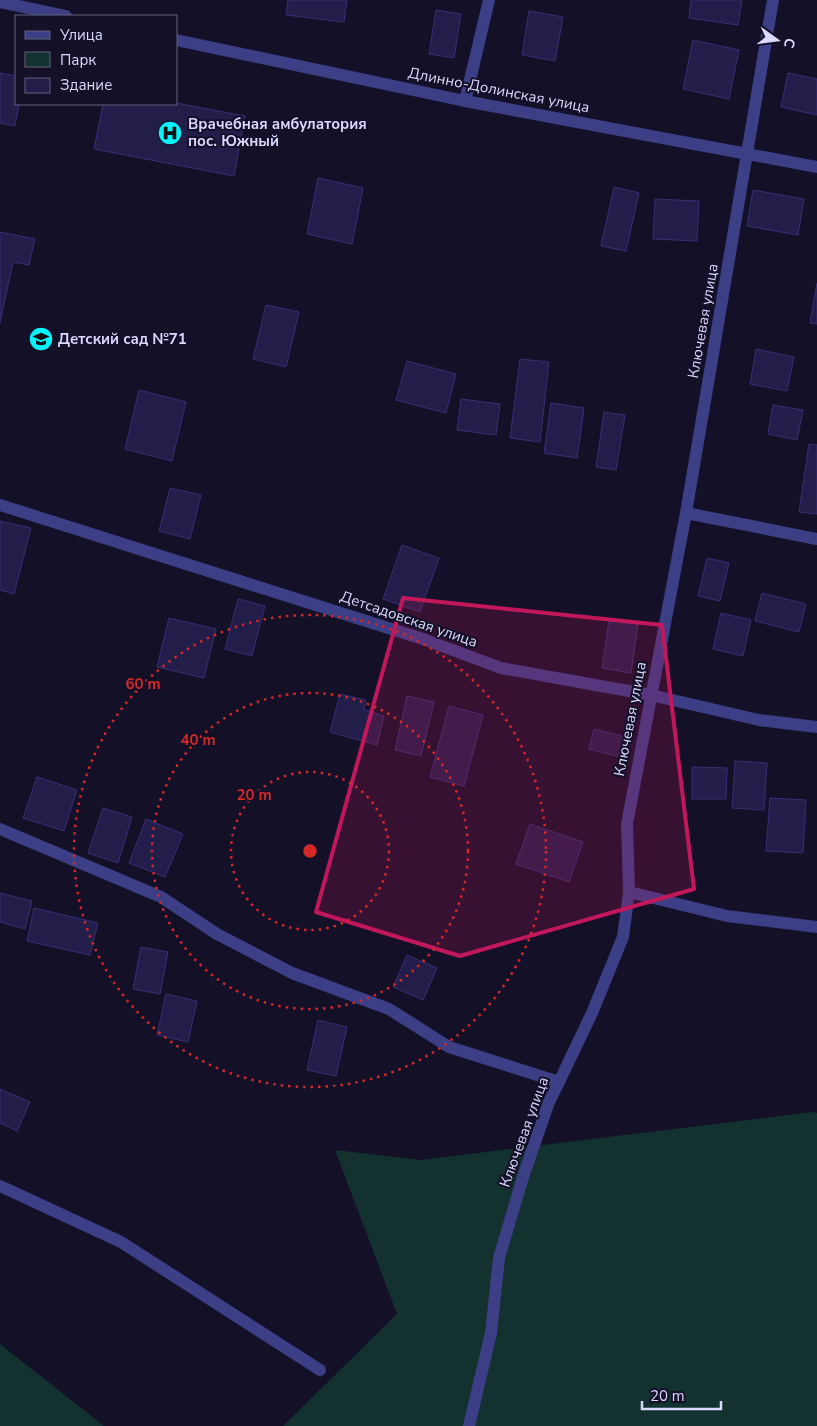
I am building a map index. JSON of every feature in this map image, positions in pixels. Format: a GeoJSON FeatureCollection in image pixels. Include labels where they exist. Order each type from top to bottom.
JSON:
{"type":"FeatureCollection","features":[{"type":"Feature","properties":{"kind":"street"},"geometry":{"type":"LineString","coordinates":[[465,101],[489,0]]}},
{"type":"Feature","properties":{"kind":"street","name":"Ключевая улица"},"geometry":{"type":"LineString","coordinates":[[469,1426],[491,1333],[500,1258],[523,1177],[549,1102],[592,1013],[623,937],[629,892],[627,824],[686,512],[748,153],[772,0]]}},
{"type":"Feature","properties":{"kind":"street"},"geometry":{"type":"LineString","coordinates":[[0,2],[61,15]]}},
{"type":"Feature","properties":{"kind":"street","name":"Длинно-Долинская улица"},"geometry":{"type":"LineString","coordinates":[[178,40],[465,101],[817,167]]}},
{"type":"Feature","properties":{"kind":"street","name":"Детсадовская улица"},"geometry":{"type":"LineString","coordinates":[[0,505],[423,639],[501,668],[651,695],[759,720],[817,727]]}},
{"type":"Feature","properties":{"kind":"street"},"geometry":{"type":"LineString","coordinates":[[686,512],[817,539]]}},
{"type":"Feature","properties":{"kind":"street"},"geometry":{"type":"LineString","coordinates":[[0,829],[161,898],[216,934],[292,973],[389,1009],[449,1047],[559,1082]]}},
{"type":"Feature","properties":{"kind":"street"},"geometry":{"type":"LineString","coordinates":[[629,892],[727,916],[817,927]]}},
{"type":"Feature","properties":{"kind":"street"},"geometry":{"type":"LineString","coordinates":[[0,1186],[121,1242],[320,1370]]}},
{"type":"Feature","properties":{"kind":"highlighted area"},"geometry":{"type":"Polygon","coordinates":[[[403,598],[662,625],[694,889],[460,956],[316,912],[403,598]]]}},
{"type":"Feature","properties":{"kind":"green space"},"geometry":{"type":"Polygon","coordinates":[[[812,1112],[817,1113],[817,1426],[283,1426],[397,1314],[335,1150],[421,1160],[812,1112]]]}},
{"type":"Feature","properties":{"kind":"green space"},"geometry":{"type":"Polygon","coordinates":[[[0,1344],[104,1426],[0,1426],[0,1344]]]}},
{"type":"Feature","properties":{"kind":"building"},"geometry":{"type":"Polygon","coordinates":[[[288,0],[347,0],[344,22],[286,15],[288,0]]]}},
{"type":"Feature","properties":{"kind":"building"},"geometry":{"type":"Polygon","coordinates":[[[691,0],[742,0],[738,25],[689,18],[691,0]]]}},
{"type":"Feature","properties":{"kind":"building"},"geometry":{"type":"Polygon","coordinates":[[[436,10],[461,14],[454,58],[429,54],[436,10]]]}},
{"type":"Feature","properties":{"kind":"building"},"geometry":{"type":"Polygon","coordinates":[[[529,11],[563,17],[555,61],[522,55],[529,11]]]}},
{"type":"Feature","properties":{"kind":"building"},"geometry":{"type":"Polygon","coordinates":[[[693,40],[739,50],[729,99],[683,89],[693,40]]]}},
{"type":"Feature","properties":{"kind":"building"},"geometry":{"type":"Polygon","coordinates":[[[0,73],[15,76],[15,105],[19,105],[15,126],[0,123],[0,73]]]}},
{"type":"Feature","properties":{"kind":"building"},"geometry":{"type":"Polygon","coordinates":[[[788,73],[817,79],[817,115],[781,107],[788,73]]]}},
{"type":"Feature","properties":{"kind":"building","name":"Врачебная амбулатория пос. Южный"},"geometry":{"type":"Polygon","coordinates":[[[178,103],[245,116],[234,176],[94,149],[103,105],[178,105],[178,103]]]}},
{"type":"Feature","properties":{"kind":"building"},"geometry":{"type":"Polygon","coordinates":[[[318,178],[363,188],[352,244],[307,234],[318,178]]]}},
{"type":"Feature","properties":{"kind":"building"},"geometry":{"type":"Polygon","coordinates":[[[614,187],[639,193],[626,251],[601,246],[614,187]]]}},
{"type":"Feature","properties":{"kind":"building"},"geometry":{"type":"Polygon","coordinates":[[[753,190],[804,199],[798,235],[747,226],[753,190]]]}},
{"type":"Feature","properties":{"kind":"building"},"geometry":{"type":"Polygon","coordinates":[[[655,199],[699,201],[697,241],[653,239],[655,199]]]}},
{"type":"Feature","properties":{"kind":"building"},"geometry":{"type":"Polygon","coordinates":[[[0,232],[35,239],[29,265],[13,262],[0,323],[0,232]]]}},
{"type":"Feature","properties":{"kind":"building"},"geometry":{"type":"Polygon","coordinates":[[[817,283],[817,324],[810,323],[817,283]]]}},
{"type":"Feature","properties":{"kind":"building"},"geometry":{"type":"Polygon","coordinates":[[[266,305],[299,312],[286,367],[253,359],[266,305]]]}},
{"type":"Feature","properties":{"kind":"building"},"geometry":{"type":"Polygon","coordinates":[[[756,349],[794,357],[787,391],[750,384],[756,349]]]}},
{"type":"Feature","properties":{"kind":"building"},"geometry":{"type":"Polygon","coordinates":[[[520,359],[549,362],[540,442],[510,438],[520,359]]]}},
{"type":"Feature","properties":{"kind":"building"},"geometry":{"type":"Polygon","coordinates":[[[407,361],[456,374],[446,413],[396,400],[407,361]]]}},
{"type":"Feature","properties":{"kind":"building"},"geometry":{"type":"Polygon","coordinates":[[[139,390],[186,402],[172,461],[125,449],[139,390]]]}},
{"type":"Feature","properties":{"kind":"building"},"geometry":{"type":"Polygon","coordinates":[[[461,399],[500,404],[496,435],[457,430],[461,399]]]}},
{"type":"Feature","properties":{"kind":"building"},"geometry":{"type":"Polygon","coordinates":[[[551,403],[584,408],[577,458],[544,453],[551,403]]]}},
{"type":"Feature","properties":{"kind":"building"},"geometry":{"type":"Polygon","coordinates":[[[773,405],[803,410],[797,440],[768,434],[773,405]]]}},
{"type":"Feature","properties":{"kind":"building"},"geometry":{"type":"Polygon","coordinates":[[[604,412],[625,415],[616,470],[596,467],[604,412]]]}},
{"type":"Feature","properties":{"kind":"building"},"geometry":{"type":"Polygon","coordinates":[[[809,444],[817,445],[817,514],[799,512],[809,444]]]}},
{"type":"Feature","properties":{"kind":"building"},"geometry":{"type":"Polygon","coordinates":[[[170,488],[201,495],[190,539],[159,531],[170,488]]]}},
{"type":"Feature","properties":{"kind":"building"},"geometry":{"type":"Polygon","coordinates":[[[0,521],[31,528],[14,594],[0,590],[0,521]]]}},
{"type":"Feature","properties":{"kind":"building"},"geometry":{"type":"Polygon","coordinates":[[[402,545],[439,558],[420,612],[383,599],[402,545]]]}},
{"type":"Feature","properties":{"kind":"building"},"geometry":{"type":"Polygon","coordinates":[[[707,558],[729,563],[720,601],[698,596],[707,558]]]}},
{"type":"Feature","properties":{"kind":"building"},"geometry":{"type":"Polygon","coordinates":[[[762,593],[806,604],[799,632],[755,621],[762,593]]]}},
{"type":"Feature","properties":{"kind":"building"},"geometry":{"type":"Polygon","coordinates":[[[238,599],[265,606],[252,656],[225,649],[238,599]]]}},
{"type":"Feature","properties":{"kind":"building"},"geometry":{"type":"Polygon","coordinates":[[[721,613],[751,620],[743,656],[713,649],[721,613]]]}},
{"type":"Feature","properties":{"kind":"building"},"geometry":{"type":"Polygon","coordinates":[[[169,618],[216,629],[204,678],[157,667],[169,618]]]}},
{"type":"Feature","properties":{"kind":"building"},"geometry":{"type":"Polygon","coordinates":[[[609,620],[638,624],[631,673],[602,668],[609,620]]]}},
{"type":"Feature","properties":{"kind":"building"},"geometry":{"type":"Polygon","coordinates":[[[340,694],[366,700],[364,710],[384,716],[377,745],[330,732],[340,694]]]}},
{"type":"Feature","properties":{"kind":"building"},"geometry":{"type":"Polygon","coordinates":[[[407,696],[434,702],[421,756],[395,750],[407,696]]]}},
{"type":"Feature","properties":{"kind":"building"},"geometry":{"type":"Polygon","coordinates":[[[449,706],[483,715],[464,786],[430,777],[449,706]]]}},
{"type":"Feature","properties":{"kind":"building"},"geometry":{"type":"Polygon","coordinates":[[[594,729],[626,737],[621,757],[589,749],[594,729]]]}},
{"type":"Feature","properties":{"kind":"building"},"geometry":{"type":"Polygon","coordinates":[[[735,761],[767,763],[764,810],[732,808],[735,761]]]}},
{"type":"Feature","properties":{"kind":"building"},"geometry":{"type":"Polygon","coordinates":[[[692,767],[727,768],[726,799],[692,799],[692,767]]]}},
{"type":"Feature","properties":{"kind":"building"},"geometry":{"type":"Polygon","coordinates":[[[37,777],[77,790],[64,831],[23,818],[37,777]]]}},
{"type":"Feature","properties":{"kind":"building"},"geometry":{"type":"Polygon","coordinates":[[[770,798],[806,800],[803,853],[766,851],[770,798]]]}},
{"type":"Feature","properties":{"kind":"building"},"geometry":{"type":"Polygon","coordinates":[[[103,808],[132,817],[118,863],[88,853],[103,808]]]}},
{"type":"Feature","properties":{"kind":"building"},"geometry":{"type":"Polygon","coordinates":[[[146,819],[183,834],[165,877],[129,863],[146,819]]]}},
{"type":"Feature","properties":{"kind":"building"},"geometry":{"type":"Polygon","coordinates":[[[530,824],[583,842],[569,882],[516,864],[530,824]]]}},
{"type":"Feature","properties":{"kind":"building"},"geometry":{"type":"Polygon","coordinates":[[[0,893],[32,901],[25,929],[0,922],[0,893]]]}},
{"type":"Feature","properties":{"kind":"building"},"geometry":{"type":"Polygon","coordinates":[[[34,908],[98,923],[90,955],[27,941],[34,908]]]}},
{"type":"Feature","properties":{"kind":"building"},"geometry":{"type":"Polygon","coordinates":[[[141,947],[168,952],[160,994],[133,989],[141,947]]]}},
{"type":"Feature","properties":{"kind":"building"},"geometry":{"type":"Polygon","coordinates":[[[407,955],[437,968],[423,1000],[393,987],[407,955]]]}},
{"type":"Feature","properties":{"kind":"building"},"geometry":{"type":"Polygon","coordinates":[[[166,994],[197,1001],[188,1042],[157,1035],[166,994]]]}},
{"type":"Feature","properties":{"kind":"building"},"geometry":{"type":"Polygon","coordinates":[[[318,1020],[347,1027],[336,1076],[307,1070],[318,1020]]]}},
{"type":"Feature","properties":{"kind":"building"},"geometry":{"type":"Polygon","coordinates":[[[0,1089],[30,1102],[17,1131],[0,1123],[0,1089]]]}},
{"type":"Feature","properties":{"kind":"place","name":"Врачебная амбулатория пос. Южный"},"geometry":{"type":"Point","coordinates":[170,133]}},
{"type":"Feature","properties":{"kind":"place","name":"Детский сад №71"},"geometry":{"type":"Point","coordinates":[41,339]}}]}
